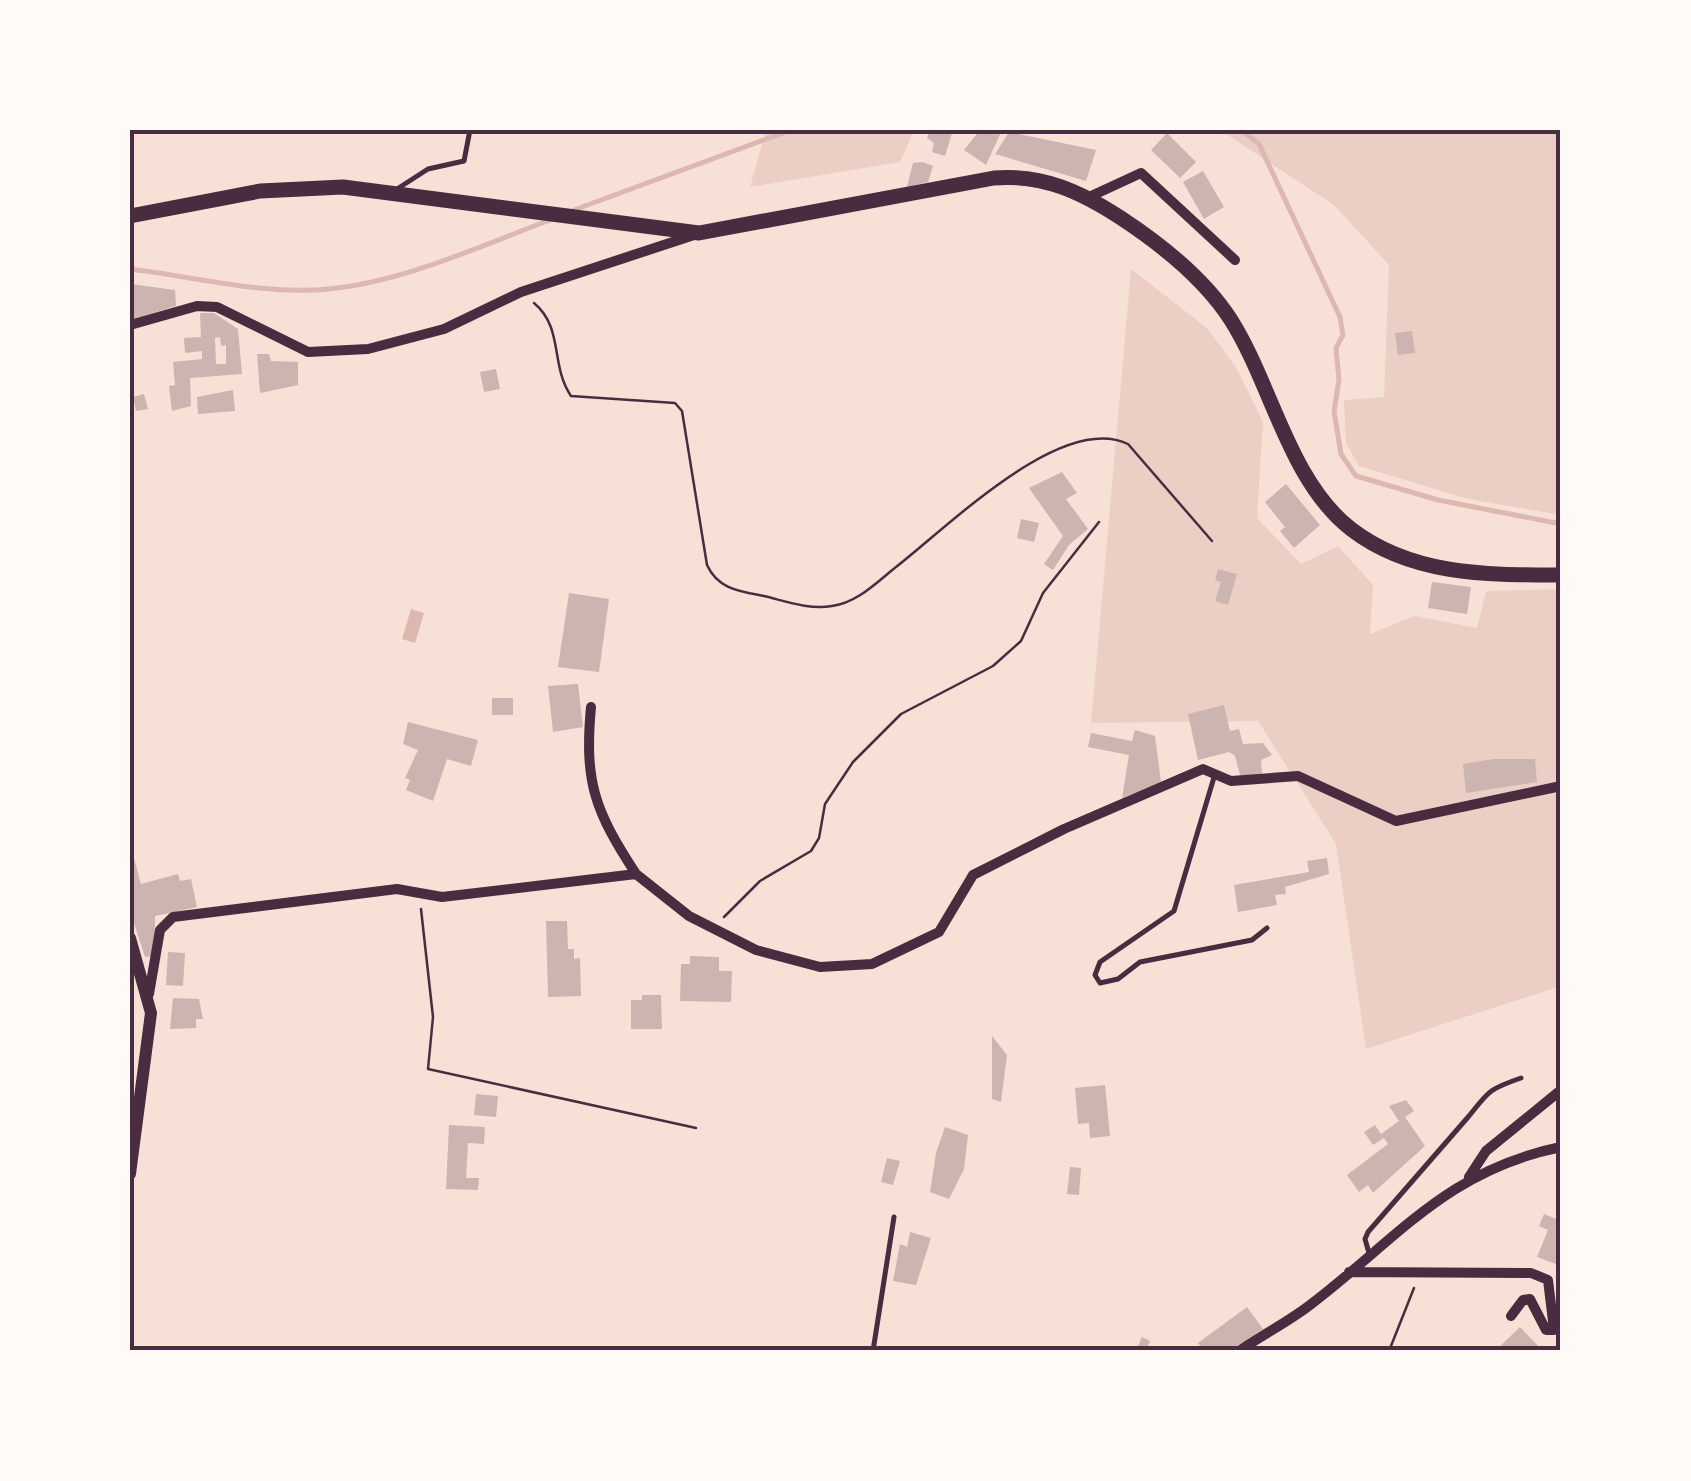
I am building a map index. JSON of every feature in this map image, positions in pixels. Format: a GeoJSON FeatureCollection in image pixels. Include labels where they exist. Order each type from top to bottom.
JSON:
{"type":"FeatureCollection","features":[{"type":"Feature","properties":{"kind":"main road"},"geometry":{"type":"LineString","coordinates":[[130,216],[290,188],[394,191],[699,233],[1007,177],[1035,178],[1088,197],[1136,228],[1210,293],[1253,361],[1313,485],[1352,530],[1377,546],[1431,568],[1502,575],[1561,575]]}},
{"type":"Feature","properties":{"kind":"street"},"geometry":{"type":"LineString","coordinates":[[1088,197],[1141,173],[1235,260]]}},
{"type":"Feature","properties":{"kind":"street"},"geometry":{"type":"LineString","coordinates":[[130,325],[197,306],[217,307],[292,348],[339,354],[444,329],[521,292],[699,233]]}},
{"type":"Feature","properties":{"kind":"street"},"geometry":{"type":"LineString","coordinates":[[590,707],[586,761],[603,822],[636,874],[689,916],[712,928],[756,950],[820,967],[872,964],[938,932],[973,875],[1203,769],[1231,781],[1298,776],[1396,820],[1561,786]]}},
{"type":"Feature","properties":{"kind":"street"},"geometry":{"type":"LineString","coordinates":[[150,994],[160,930],[173,916],[397,889],[442,896],[636,874]]}},
{"type":"Feature","properties":{"kind":"street"},"geometry":{"type":"LineString","coordinates":[[130,938],[150,994],[152,1013],[130,1174]]}},
{"type":"Feature","properties":{"kind":"street"},"geometry":{"type":"LineString","coordinates":[[1468,1178],[1486,1150],[1561,1090]]}},
{"type":"Feature","properties":{"kind":"street"},"geometry":{"type":"LineString","coordinates":[[1239,1351],[1308,1306],[1468,1178],[1529,1154],[1561,1147]]}},
{"type":"Feature","properties":{"kind":"street"},"geometry":{"type":"LineString","coordinates":[[1349,1272],[1531,1273],[1548,1280],[1554,1330],[1546,1330],[1530,1299],[1511,1316]]}},
{"type":"Feature","properties":{"kind":"lane"},"geometry":{"type":"LineString","coordinates":[[394,191],[428,168],[464,161],[470,130]]}},
{"type":"Feature","properties":{"kind":"lane"},"geometry":{"type":"LineString","coordinates":[[1215,774],[1174,911],[1100,962],[1095,976],[1100,983],[1109,982],[1140,962],[1252,940],[1267,928]]}},
{"type":"Feature","properties":{"kind":"lane"},"geometry":{"type":"LineString","coordinates":[[1370,1253],[1364,1239],[1368,1232],[1469,1116],[1479,1098],[1488,1090],[1521,1078]]}},
{"type":"Feature","properties":{"kind":"lane"},"geometry":{"type":"LineString","coordinates":[[873,1351],[894,1217]]}},
{"type":"Feature","properties":{"kind":"path"},"geometry":{"type":"LineString","coordinates":[[521,292],[549,316],[561,381],[571,396],[675,403],[682,411],[707,565],[714,580],[732,590],[814,607],[856,598],[1041,455],[1086,437],[1110,435],[1128,444],[1212,540]]}},
{"type":"Feature","properties":{"kind":"path"},"geometry":{"type":"LineString","coordinates":[[712,928],[760,881],[811,851],[835,790],[854,762],[901,714],[993,666],[1021,641],[1043,593],[1098,522]]}},
{"type":"Feature","properties":{"kind":"path"},"geometry":{"type":"LineString","coordinates":[[419,893],[433,1017],[428,1069],[696,1128]]}},
{"type":"Feature","properties":{"kind":"path"},"geometry":{"type":"LineString","coordinates":[[1389,1351],[1421,1270]]}},
{"type":"Feature","properties":{"kind":"shaded area"},"geometry":{"type":"Polygon","coordinates":[[[766,130],[914,130],[900,162],[750,187],[766,130]]]}},
{"type":"Feature","properties":{"kind":"shaded area"},"geometry":{"type":"Polygon","coordinates":[[[1220,130],[1561,130],[1561,515],[1468,499],[1359,466],[1346,443],[1344,400],[1384,397],[1389,265],[1334,205],[1220,130]]]}},
{"type":"Feature","properties":{"kind":"shaded area"},"geometry":{"type":"Polygon","coordinates":[[[1131,269],[1207,328],[1237,369],[1263,422],[1257,518],[1301,564],[1338,546],[1373,585],[1370,634],[1414,616],[1477,628],[1486,591],[1561,589],[1561,986],[1366,1049],[1336,844],[1258,721],[1091,723],[1131,269]]]}},
{"type":"Feature","properties":{"kind":"shaded area"},"geometry":{"type":"Polygon","coordinates":[[[411,609],[424,613],[415,643],[402,639],[411,609]]]}},
{"type":"Feature","properties":{"kind":"building"},"geometry":{"type":"Polygon","coordinates":[[[930,130],[953,130],[945,156],[932,152],[934,143],[927,138],[930,130]]]}},
{"type":"Feature","properties":{"kind":"building"},"geometry":{"type":"Polygon","coordinates":[[[980,130],[1002,130],[986,165],[964,150],[980,130]]]}},
{"type":"Feature","properties":{"kind":"building"},"geometry":{"type":"Polygon","coordinates":[[[1009,132],[1096,150],[1086,181],[995,154],[1009,132]]]}},
{"type":"Feature","properties":{"kind":"building"},"geometry":{"type":"Polygon","coordinates":[[[1167,133],[1196,162],[1180,178],[1151,150],[1167,133]]]}},
{"type":"Feature","properties":{"kind":"building"},"geometry":{"type":"Polygon","coordinates":[[[913,163],[933,166],[928,182],[907,187],[913,163]]]}},
{"type":"Feature","properties":{"kind":"building"},"geometry":{"type":"Polygon","coordinates":[[[1203,171],[1224,207],[1204,219],[1183,182],[1203,171]]]}},
{"type":"Feature","properties":{"kind":"building"},"geometry":{"type":"Polygon","coordinates":[[[131,284],[175,290],[176,306],[130,320],[131,284]]]}},
{"type":"Feature","properties":{"kind":"building"},"geometry":{"type":"Polygon","coordinates":[[[200,313],[214,313],[238,329],[242,374],[190,378],[191,406],[172,411],[169,386],[175,385],[173,362],[202,359],[202,351],[185,353],[184,338],[201,337],[200,313]],[[220,337],[215,338],[216,364],[226,364],[226,345],[221,346],[220,337]]]}},
{"type":"Feature","properties":{"kind":"building"},"geometry":{"type":"Polygon","coordinates":[[[1412,331],[1415,353],[1398,355],[1395,333],[1412,331]]]}},
{"type":"Feature","properties":{"kind":"building"},"geometry":{"type":"Polygon","coordinates":[[[257,354],[269,354],[271,361],[298,362],[298,385],[260,393],[257,354]]]}},
{"type":"Feature","properties":{"kind":"building"},"geometry":{"type":"Polygon","coordinates":[[[496,369],[500,389],[484,392],[480,372],[496,369]]]}},
{"type":"Feature","properties":{"kind":"building"},"geometry":{"type":"Polygon","coordinates":[[[233,390],[235,411],[198,414],[197,397],[233,390]]]}},
{"type":"Feature","properties":{"kind":"building"},"geometry":{"type":"Polygon","coordinates":[[[144,394],[148,409],[136,411],[133,397],[144,394]]]}},
{"type":"Feature","properties":{"kind":"building"},"geometry":{"type":"Polygon","coordinates":[[[1062,472],[1077,493],[1066,499],[1088,529],[1069,545],[1053,570],[1044,564],[1063,536],[1029,488],[1062,472]]]}},
{"type":"Feature","properties":{"kind":"building"},"geometry":{"type":"Polygon","coordinates":[[[1286,484],[1320,525],[1294,548],[1280,531],[1285,527],[1265,502],[1286,484]]]}},
{"type":"Feature","properties":{"kind":"building"},"geometry":{"type":"Polygon","coordinates":[[[1021,519],[1039,523],[1034,542],[1017,538],[1021,519]]]}},
{"type":"Feature","properties":{"kind":"building"},"geometry":{"type":"Polygon","coordinates":[[[1218,569],[1237,574],[1228,605],[1215,601],[1221,582],[1215,580],[1218,569]]]}},
{"type":"Feature","properties":{"kind":"building"},"geometry":{"type":"Polygon","coordinates":[[[1432,582],[1471,587],[1467,614],[1428,608],[1432,582]]]}},
{"type":"Feature","properties":{"kind":"building"},"geometry":{"type":"Polygon","coordinates":[[[569,593],[609,599],[599,672],[558,667],[569,593]]]}},
{"type":"Feature","properties":{"kind":"building"},"geometry":{"type":"Polygon","coordinates":[[[578,684],[583,727],[553,732],[548,686],[578,684]]]}},
{"type":"Feature","properties":{"kind":"building"},"geometry":{"type":"Polygon","coordinates":[[[492,698],[513,698],[513,715],[492,715],[492,698]]]}},
{"type":"Feature","properties":{"kind":"building"},"geometry":{"type":"Polygon","coordinates":[[[1224,705],[1230,731],[1239,729],[1243,744],[1263,743],[1272,755],[1261,760],[1262,774],[1241,779],[1235,756],[1229,752],[1198,760],[1188,714],[1224,705]]]}},
{"type":"Feature","properties":{"kind":"building"},"geometry":{"type":"Polygon","coordinates":[[[408,722],[478,740],[471,766],[447,759],[433,801],[406,790],[410,780],[405,778],[418,750],[403,744],[408,722]]]}},
{"type":"Feature","properties":{"kind":"building"},"geometry":{"type":"Polygon","coordinates":[[[1135,730],[1155,736],[1161,782],[1122,798],[1129,755],[1088,747],[1091,733],[1132,741],[1135,730]]]}},
{"type":"Feature","properties":{"kind":"building"},"geometry":{"type":"Polygon","coordinates":[[[1535,759],[1537,782],[1466,793],[1463,764],[1535,759]]]}},
{"type":"Feature","properties":{"kind":"building"},"geometry":{"type":"Polygon","coordinates":[[[130,843],[141,884],[178,874],[180,881],[191,879],[197,907],[155,916],[155,956],[145,957],[130,911],[130,843]]]}},
{"type":"Feature","properties":{"kind":"building"},"geometry":{"type":"Polygon","coordinates":[[[1327,858],[1329,874],[1285,887],[1286,894],[1275,895],[1277,905],[1238,912],[1234,885],[1309,872],[1307,861],[1327,858]]]}},
{"type":"Feature","properties":{"kind":"building"},"geometry":{"type":"Polygon","coordinates":[[[546,921],[567,921],[568,949],[574,949],[574,959],[580,958],[581,996],[548,997],[546,921]]]}},
{"type":"Feature","properties":{"kind":"building"},"geometry":{"type":"Polygon","coordinates":[[[168,952],[185,953],[183,986],[166,985],[168,952]]]}},
{"type":"Feature","properties":{"kind":"building"},"geometry":{"type":"Polygon","coordinates":[[[690,956],[719,957],[719,971],[732,971],[731,1002],[680,1001],[681,964],[690,964],[690,956]]]}},
{"type":"Feature","properties":{"kind":"building"},"geometry":{"type":"Polygon","coordinates":[[[642,995],[661,995],[662,1029],[631,1029],[631,1000],[642,1000],[642,995]]]}},
{"type":"Feature","properties":{"kind":"building"},"geometry":{"type":"Polygon","coordinates":[[[173,998],[199,999],[203,1019],[196,1019],[196,1028],[170,1029],[173,998]]]}},
{"type":"Feature","properties":{"kind":"building"},"geometry":{"type":"Polygon","coordinates":[[[992,1036],[1007,1055],[1001,1102],[992,1099],[992,1036]]]}},
{"type":"Feature","properties":{"kind":"building"},"geometry":{"type":"Polygon","coordinates":[[[1105,1085],[1110,1136],[1090,1138],[1089,1123],[1078,1124],[1075,1088],[1105,1085]]]}},
{"type":"Feature","properties":{"kind":"building"},"geometry":{"type":"Polygon","coordinates":[[[476,1094],[498,1096],[496,1117],[474,1115],[476,1094]]]}},
{"type":"Feature","properties":{"kind":"building"},"geometry":{"type":"Polygon","coordinates":[[[1406,1100],[1414,1111],[1405,1117],[1425,1146],[1373,1193],[1368,1185],[1359,1192],[1347,1175],[1388,1144],[1384,1138],[1373,1145],[1364,1132],[1375,1125],[1381,1134],[1399,1121],[1389,1106],[1406,1100]]]}},
{"type":"Feature","properties":{"kind":"building"},"geometry":{"type":"Polygon","coordinates":[[[449,1125],[485,1127],[484,1144],[468,1143],[466,1178],[479,1178],[478,1190],[446,1189],[449,1125]]]}},
{"type":"Feature","properties":{"kind":"building"},"geometry":{"type":"Polygon","coordinates":[[[945,1127],[968,1135],[964,1169],[949,1199],[930,1192],[945,1127]]]}},
{"type":"Feature","properties":{"kind":"building"},"geometry":{"type":"Polygon","coordinates":[[[887,1158],[900,1161],[893,1185],[881,1182],[887,1158]]]}},
{"type":"Feature","properties":{"kind":"building"},"geometry":{"type":"Polygon","coordinates":[[[1070,1167],[1081,1168],[1079,1195],[1067,1194],[1070,1167]]]}},
{"type":"Feature","properties":{"kind":"building"},"geometry":{"type":"Polygon","coordinates":[[[1544,1214],[1561,1221],[1561,1266],[1537,1257],[1548,1230],[1539,1226],[1544,1214]]]}},
{"type":"Feature","properties":{"kind":"building"},"geometry":{"type":"Polygon","coordinates":[[[910,1232],[931,1238],[916,1285],[893,1281],[900,1244],[907,1247],[910,1232]]]}},
{"type":"Feature","properties":{"kind":"building"},"geometry":{"type":"Polygon","coordinates":[[[1247,1307],[1263,1329],[1229,1351],[1204,1351],[1198,1343],[1247,1307]]]}},
{"type":"Feature","properties":{"kind":"building"},"geometry":{"type":"Polygon","coordinates":[[[1520,1327],[1543,1351],[1495,1351],[1520,1327]]]}},
{"type":"Feature","properties":{"kind":"building"},"geometry":{"type":"Polygon","coordinates":[[[1142,1337],[1150,1341],[1146,1351],[1136,1351],[1142,1337]]]}},
{"type":"Feature","properties":{"kind":"waterway"},"geometry":{"type":"LineString","coordinates":[[574,210],[791,130]]}},
{"type":"Feature","properties":{"kind":"waterway"},"geometry":{"type":"LineString","coordinates":[[1241,130],[1259,144],[1340,317],[1343,335],[1336,348],[1339,380],[1334,411],[1341,454],[1356,476],[1438,500],[1561,524]]}},
{"type":"Feature","properties":{"kind":"waterway"},"geometry":{"type":"LineString","coordinates":[[130,269],[254,287],[329,289],[413,271],[550,220]]}}]}
